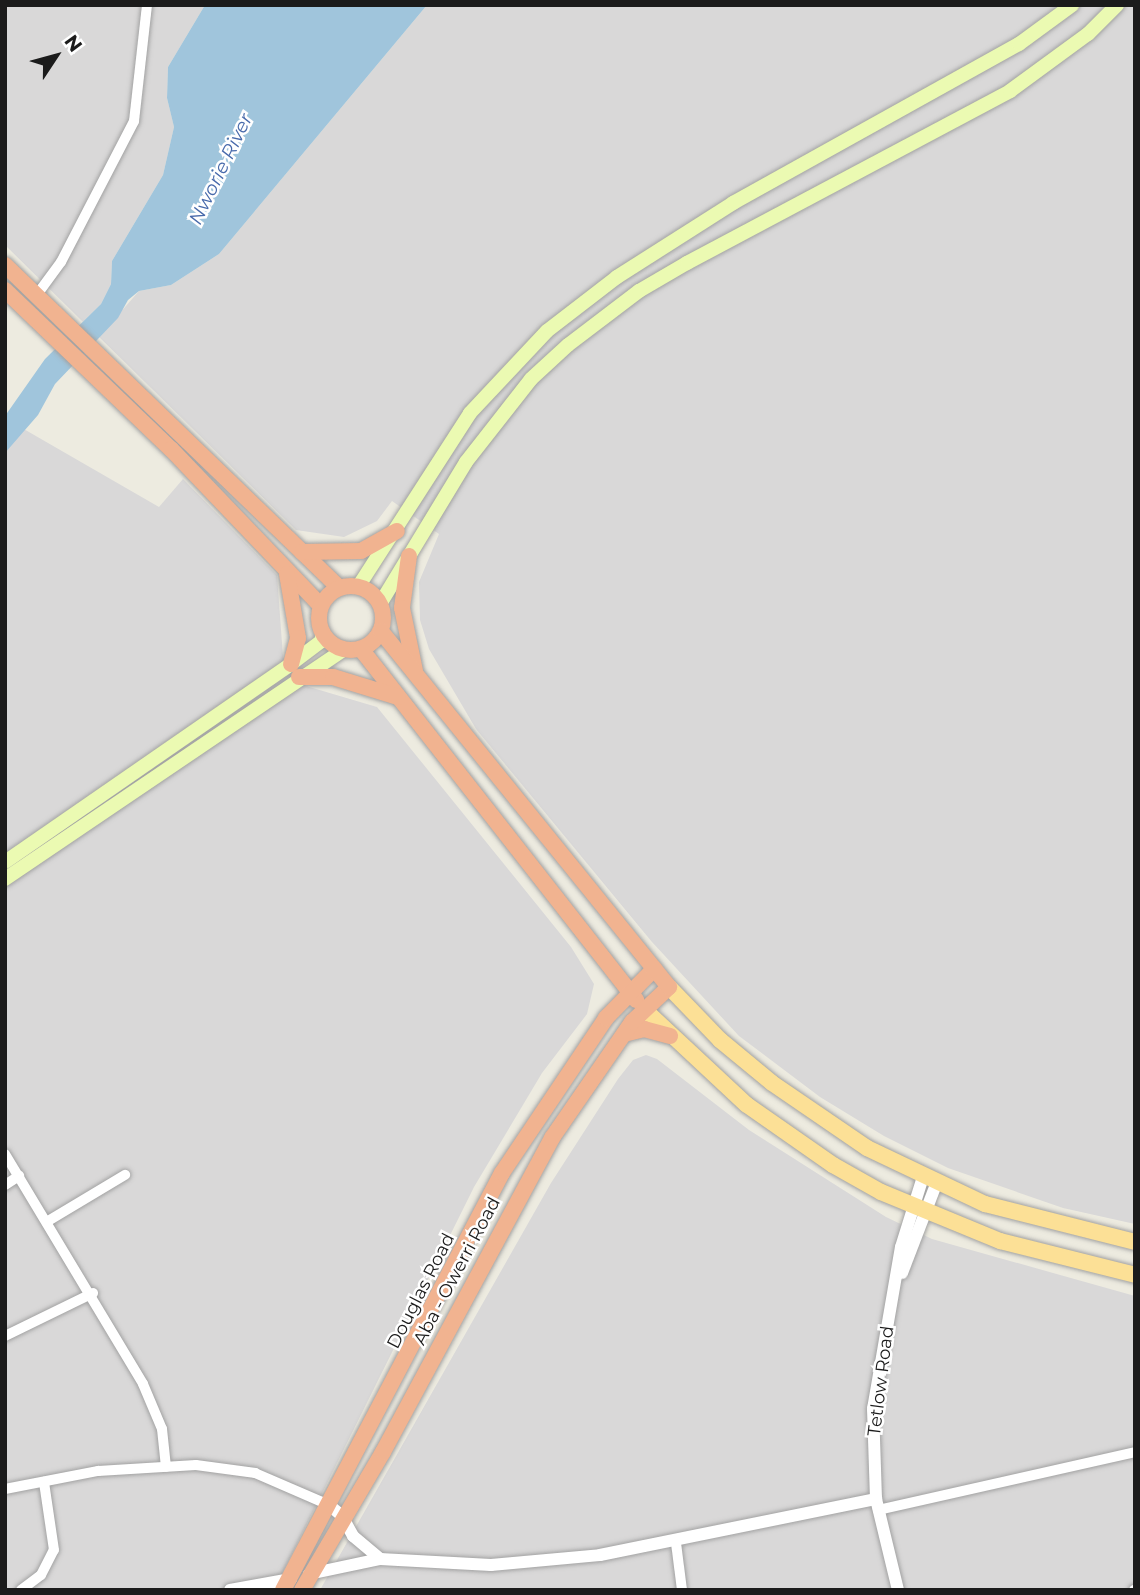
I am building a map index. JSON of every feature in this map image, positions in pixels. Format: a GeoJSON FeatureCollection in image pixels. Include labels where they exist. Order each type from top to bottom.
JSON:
{"type":"FeatureCollection","features":[{"type":"Feature","properties":{"kind":"highway"},"geometry":{"type":"LineString","coordinates":[[5,265],[39,307],[126,394],[321,606],[322,633],[343,650],[361,649],[381,631]]}},
{"type":"Feature","properties":{"kind":"highway"},"geometry":{"type":"LineString","coordinates":[[5,290],[39,307]]}},
{"type":"Feature","properties":{"kind":"highway"},"geometry":{"type":"LineString","coordinates":[[126,394],[340,588]]}},
{"type":"Feature","properties":{"kind":"highway"},"geometry":{"type":"LineString","coordinates":[[302,552],[361,551],[397,531]]}},
{"type":"Feature","properties":{"kind":"highway"},"geometry":{"type":"LineString","coordinates":[[409,556],[402,608],[415,674]]}},
{"type":"Feature","properties":{"kind":"highway"},"geometry":{"type":"LineString","coordinates":[[286,569],[298,638],[295,671],[333,677],[399,697]]}},
{"type":"Feature","properties":{"kind":"highway"},"geometry":{"type":"LineString","coordinates":[[321,606],[340,588],[358,587],[380,604],[381,631],[669,987]]}},
{"type":"Feature","properties":{"kind":"highway"},"geometry":{"type":"LineString","coordinates":[[361,649],[645,1010]]}},
{"type":"Feature","properties":{"kind":"highway"},"geometry":{"type":"LineString","coordinates":[[461,778],[483,760]]}},
{"type":"Feature","properties":{"kind":"highway"},"geometry":{"type":"LineString","coordinates":[[606,1018],[615,985],[610,968]]}},
{"type":"Feature","properties":{"kind":"highway"},"geometry":{"type":"LineString","coordinates":[[606,1018],[654,969]]}},
{"type":"Feature","properties":{"kind":"highway","name":"Aba - Owerri Road"},"geometry":{"type":"LineString","coordinates":[[302,1590],[336,1510],[383,1452],[552,1138],[624,1034],[669,987]]}},
{"type":"Feature","properties":{"kind":"highway","name":"Douglas Road"},"geometry":{"type":"LineString","coordinates":[[286,1585],[336,1510],[502,1173],[606,1018]]}},
{"type":"Feature","properties":{"kind":"highway"},"geometry":{"type":"LineString","coordinates":[[624,1034],[644,1029],[670,1036]]}},
{"type":"Feature","properties":{"kind":"main road"},"geometry":{"type":"LineString","coordinates":[[358,587],[397,531],[470,412],[519,358],[580,305],[733,203],[1019,44],[1072,5]]}},
{"type":"Feature","properties":{"kind":"main road"},"geometry":{"type":"LineString","coordinates":[[380,604],[435,508],[504,410],[531,379],[603,316],[687,263],[1010,91],[1088,34],[1117,5]]}},
{"type":"Feature","properties":{"kind":"main road"},"geometry":{"type":"LineString","coordinates":[[5,879],[295,671],[322,641],[322,633]]}},
{"type":"Feature","properties":{"kind":"main road"},"geometry":{"type":"LineString","coordinates":[[5,862],[295,671],[343,650]]}},
{"type":"Feature","properties":{"kind":"main road"},"geometry":{"type":"LineString","coordinates":[[669,987],[720,1040],[772,1083],[867,1148],[985,1204],[1135,1242]]}},
{"type":"Feature","properties":{"kind":"main road"},"geometry":{"type":"LineString","coordinates":[[645,1010],[728,1089],[796,1140],[919,1210],[1046,1255],[1135,1275]]}},
{"type":"Feature","properties":{"kind":"street"},"geometry":{"type":"LineString","coordinates":[[39,307],[134,121],[146,43],[147,5]]}},
{"type":"Feature","properties":{"kind":"street"},"geometry":{"type":"LineString","coordinates":[[5,1154],[93,1293],[154,1406],[166,1467]]}},
{"type":"Feature","properties":{"kind":"street"},"geometry":{"type":"LineString","coordinates":[[48,1221],[125,1175]]}},
{"type":"Feature","properties":{"kind":"street"},"geometry":{"type":"LineString","coordinates":[[5,1185],[19,1176]]}},
{"type":"Feature","properties":{"kind":"street","name":"Tetlow Road"},"geometry":{"type":"LineString","coordinates":[[898,1590],[877,1504],[873,1409],[892,1296],[930,1180]]}},
{"type":"Feature","properties":{"kind":"street"},"geometry":{"type":"LineString","coordinates":[[5,1336],[93,1293]]}},
{"type":"Feature","properties":{"kind":"street"},"geometry":{"type":"LineString","coordinates":[[230,1590],[286,1585],[309,1574],[380,1559],[491,1565],[676,1543],[1135,1452]]}},
{"type":"Feature","properties":{"kind":"street"},"geometry":{"type":"LineString","coordinates":[[5,1489],[98,1471],[196,1465],[255,1474],[336,1510],[352,1536],[380,1559]]}},
{"type":"Feature","properties":{"kind":"street"},"geometry":{"type":"LineString","coordinates":[[21,1590],[41,1576],[54,1550],[44,1482]]}},
{"type":"Feature","properties":{"kind":"street"},"geometry":{"type":"LineString","coordinates":[[676,1543],[682,1590]]}},
{"type":"Feature","properties":{"kind":"shaded area"},"geometry":{"type":"Polygon","coordinates":[[[5,5],[205,5],[168,67],[167,98],[174,127],[163,175],[112,261],[111,284],[101,304],[83,322],[5,245],[5,5]]]}},
{"type":"Feature","properties":{"kind":"shaded area"},"geometry":{"type":"Polygon","coordinates":[[[427,5],[1135,5],[1135,1224],[1063,1208],[948,1168],[884,1136],[820,1097],[739,1036],[652,942],[476,729],[429,649],[420,620],[419,582],[439,534],[392,501],[377,521],[344,537],[296,530],[99,337],[139,291],[171,285],[219,254],[427,5]]]}},
{"type":"Feature","properties":{"kind":"shaded area"},"geometry":{"type":"Polygon","coordinates":[[[22,428],[159,507],[183,479],[277,575],[283,657],[306,686],[377,707],[571,947],[594,984],[587,1014],[542,1073],[474,1187],[274,1590],[5,1590],[5,453],[22,428]]]}},
{"type":"Feature","properties":{"kind":"shaded area"},"geometry":{"type":"Polygon","coordinates":[[[646,1055],[657,1059],[749,1130],[886,1217],[932,1239],[1135,1296],[1135,1590],[320,1590],[551,1183],[618,1079],[633,1060],[646,1055]]]}},
{"type":"Feature","properties":{"kind":"water","name":"Nworie River"},"geometry":{"type":"Polygon","coordinates":[[[205,5],[427,5],[219,254],[171,285],[139,291],[128,300],[118,318],[55,384],[38,415],[5,453],[5,416],[45,359],[101,304],[111,284],[112,261],[163,175],[174,127],[167,98],[168,67],[205,5]]]}}]}
